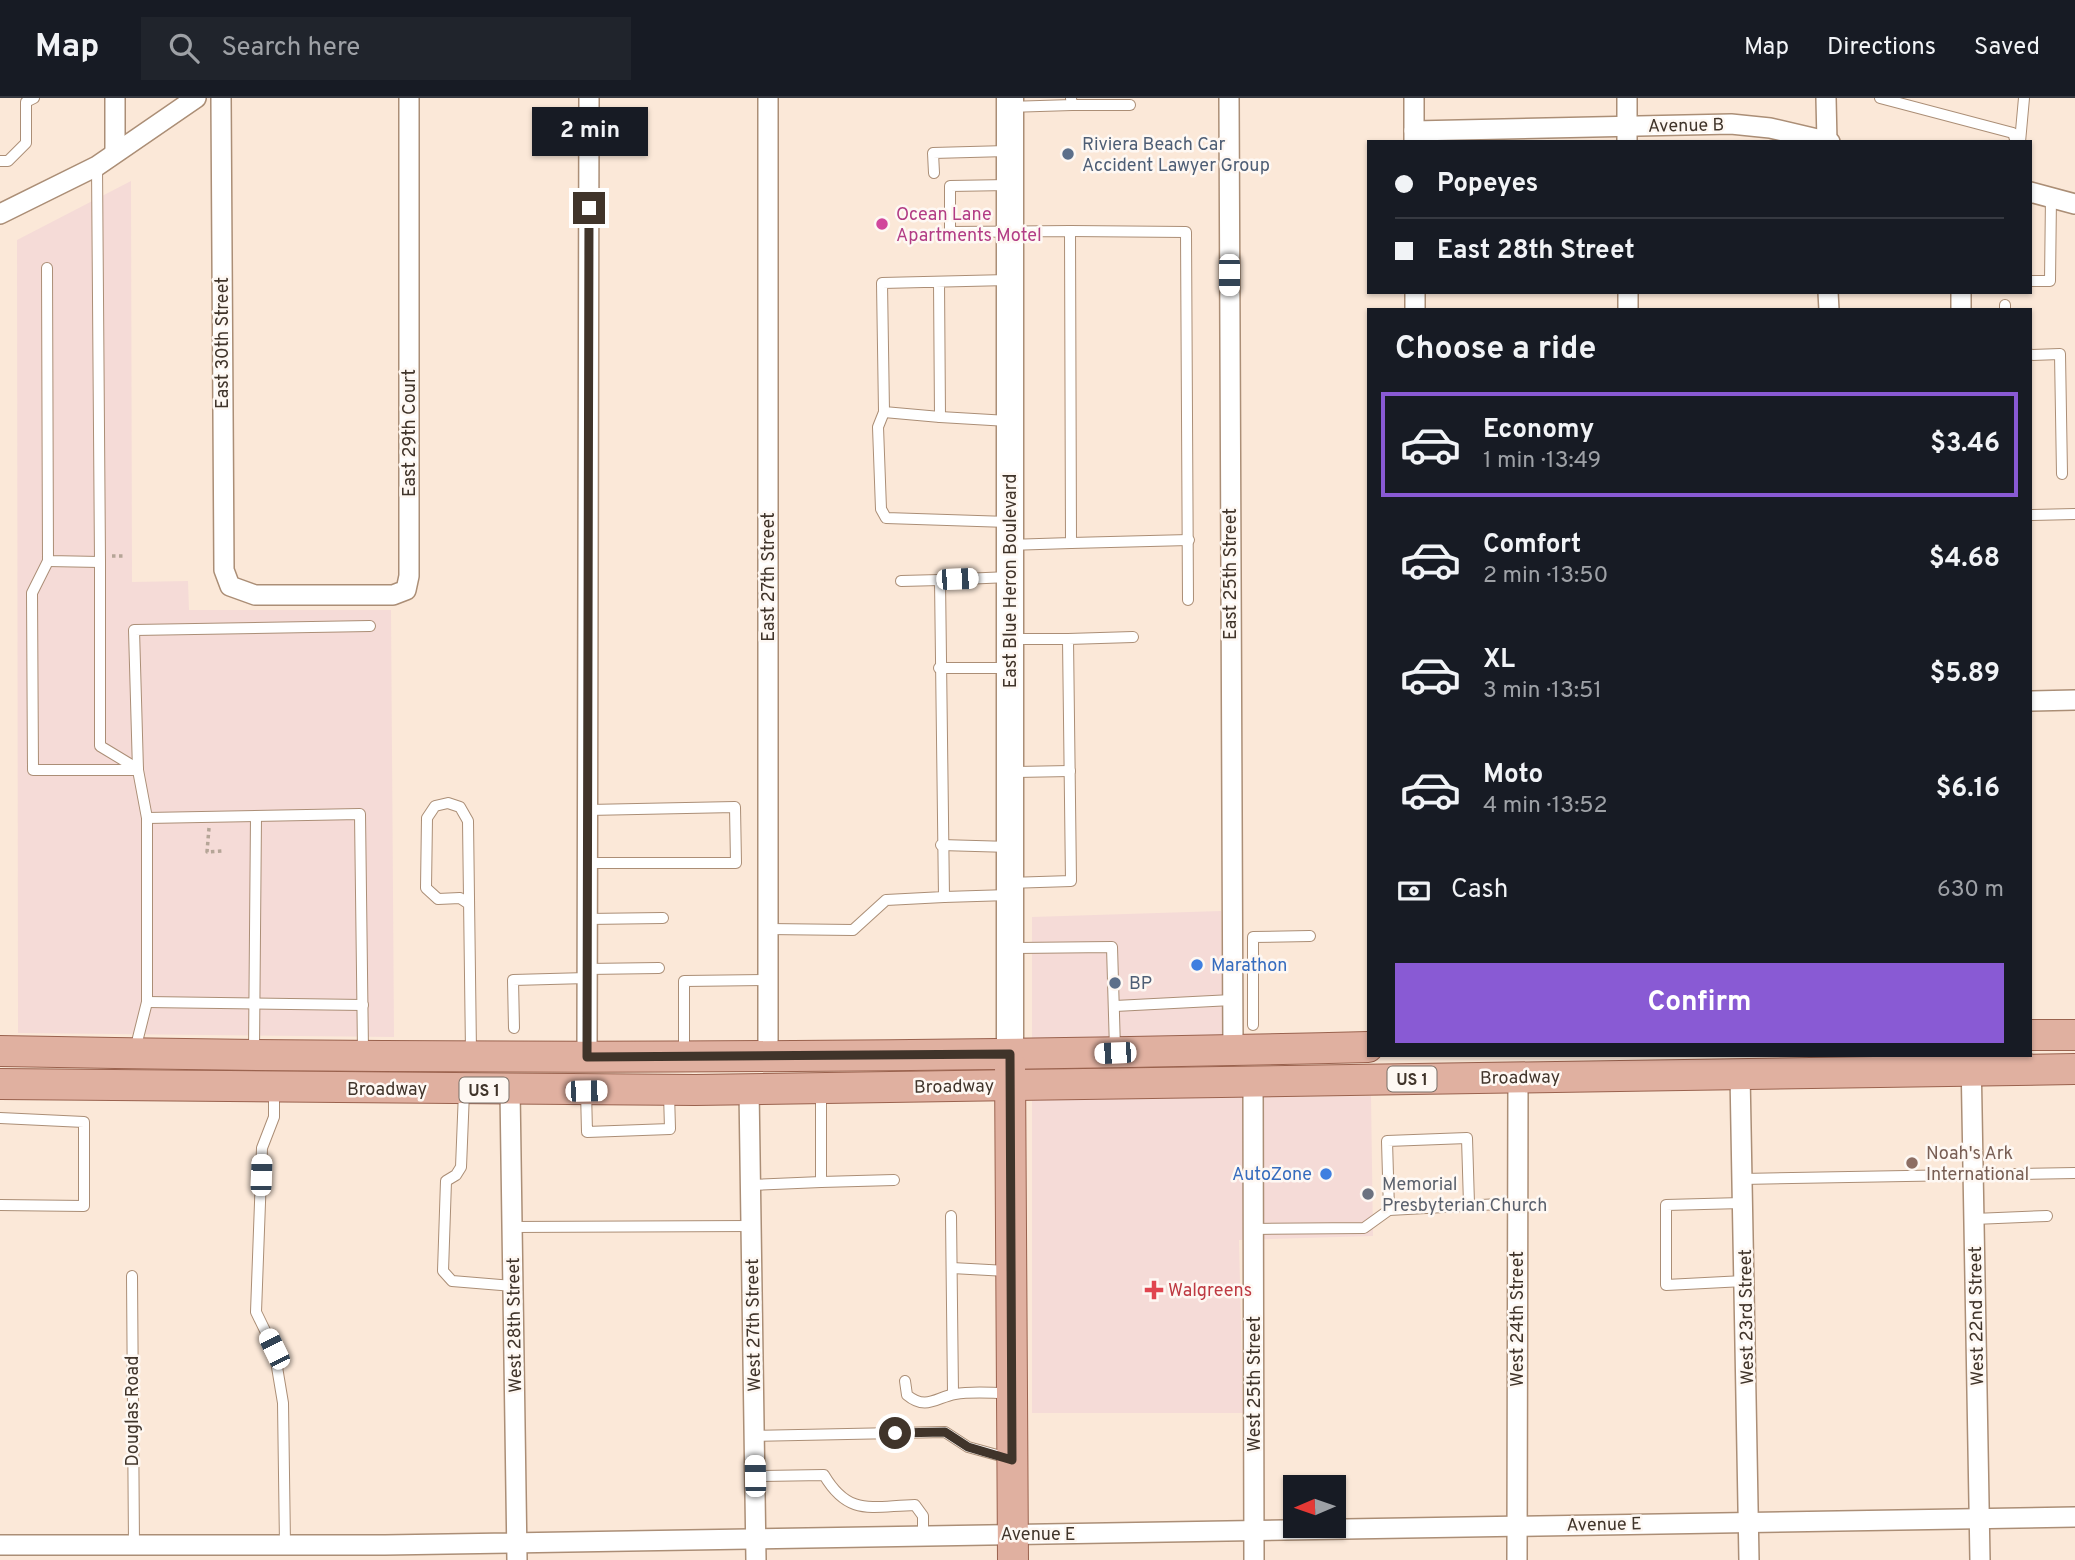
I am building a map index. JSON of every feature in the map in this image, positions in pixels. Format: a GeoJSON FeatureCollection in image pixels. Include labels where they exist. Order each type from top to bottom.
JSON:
{"type":"FeatureCollection","features":[{"type":"Feature","properties":{"kind":"main road","name":"East Blue Heron Boulevard"},"geometry":{"type":"LineString","coordinates":[[1008,101],[1010,1054]]}},
{"type":"Feature","properties":{"kind":"main road"},"geometry":{"type":"LineString","coordinates":[[2032,1035],[2075,1035]]}},
{"type":"Feature","properties":{"kind":"main road","name":"Broadway"},"geometry":{"type":"LineString","coordinates":[[0,1084],[258,1075],[363,1055],[684,1057],[1367,1048]]}},
{"type":"Feature","properties":{"kind":"main road","name":"Broadway"},"geometry":{"type":"LineString","coordinates":[[0,1051],[134,1054],[258,1075],[404,1089],[464,1090],[749,1089],[1740,1074],[1971,1063],[2075,1069]]}},
{"type":"Feature","properties":{"kind":"main road"},"geometry":{"type":"LineString","coordinates":[[1010,1054],[1012,1547]]}},
{"type":"Feature","properties":{"kind":"main road"},"geometry":{"type":"LineString","coordinates":[[404,1089],[430,1075],[563,1077],[574,1071],[587,1057]]}},
{"type":"Feature","properties":{"kind":"street"},"geometry":{"type":"LineString","coordinates":[[115,98],[115,152]]}},
{"type":"Feature","properties":{"kind":"street"},"geometry":{"type":"LineString","coordinates":[[0,214],[97,166],[196,98]]}},
{"type":"Feature","properties":{"kind":"street","name":"East 30th Street"},"geometry":{"type":"LineString","coordinates":[[221,98],[224,570],[230,586]]}},
{"type":"Feature","properties":{"kind":"street","name":"East 29th Court"},"geometry":{"type":"LineString","coordinates":[[230,586],[255,595],[393,595],[406,590],[409,576],[409,98]]}},
{"type":"Feature","properties":{"kind":"street"},"geometry":{"type":"LineString","coordinates":[[587,1057],[589,98]]}},
{"type":"Feature","properties":{"kind":"street","name":"East 27th Street"},"geometry":{"type":"LineString","coordinates":[[768,98],[768,1056]]}},
{"type":"Feature","properties":{"kind":"street","name":"East 25th Street"},"geometry":{"type":"LineString","coordinates":[[1229,98],[1233,1050]]}},
{"type":"Feature","properties":{"kind":"street"},"geometry":{"type":"LineString","coordinates":[[1414,98],[1414,136]]}},
{"type":"Feature","properties":{"kind":"street"},"geometry":{"type":"LineString","coordinates":[[1627,134],[1628,98]]}},
{"type":"Feature","properties":{"kind":"street"},"geometry":{"type":"LineString","coordinates":[[1826,98],[1828,140]]}},
{"type":"Feature","properties":{"kind":"street","name":"Avenue B"},"geometry":{"type":"LineString","coordinates":[[1414,136],[1627,134],[1731,124],[1770,128],[1820,140]]}},
{"type":"Feature","properties":{"kind":"street"},"geometry":{"type":"LineString","coordinates":[[2032,192],[2075,204]]}},
{"type":"Feature","properties":{"kind":"street"},"geometry":{"type":"LineString","coordinates":[[2032,701],[2075,700]]}},
{"type":"Feature","properties":{"kind":"street","name":"West 22nd Street"},"geometry":{"type":"LineString","coordinates":[[1971,1063],[1980,1560]]}},
{"type":"Feature","properties":{"kind":"street","name":"West 23rd Street"},"geometry":{"type":"LineString","coordinates":[[1740,1074],[1746,1281],[1749,1560]]}},
{"type":"Feature","properties":{"kind":"street","name":"West 24th Street"},"geometry":{"type":"LineString","coordinates":[[1517,1560],[1518,1077]]}},
{"type":"Feature","properties":{"kind":"street","name":"West 25th Street"},"geometry":{"type":"LineString","coordinates":[[1253,1082],[1254,1560]]}},
{"type":"Feature","properties":{"kind":"street","name":"West 27th Street"},"geometry":{"type":"LineString","coordinates":[[749,1089],[756,1560]]}},
{"type":"Feature","properties":{"kind":"street","name":"West 28th Street"},"geometry":{"type":"LineString","coordinates":[[510,1090],[517,1551]]}},
{"type":"Feature","properties":{"kind":"street","name":"Avenue E"},"geometry":{"type":"LineString","coordinates":[[0,1545],[59,1553],[134,1545],[285,1545],[517,1551],[756,1539],[923,1535],[1012,1547],[1254,1532],[2075,1517]]}},
{"type":"Feature","properties":{"kind":"lane"},"geometry":{"type":"LineString","coordinates":[[0,161],[8,161],[26,143],[26,102],[34,98]]}},
{"type":"Feature","properties":{"kind":"lane"},"geometry":{"type":"LineString","coordinates":[[1880,98],[2013,133],[2017,140]]}},
{"type":"Feature","properties":{"kind":"lane"},"geometry":{"type":"LineString","coordinates":[[2018,140],[2024,98]]}},
{"type":"Feature","properties":{"kind":"lane"},"geometry":{"type":"LineString","coordinates":[[1008,101],[1130,105]]}},
{"type":"Feature","properties":{"kind":"lane"},"geometry":{"type":"LineString","coordinates":[[934,173],[933,153],[1008,151]]}},
{"type":"Feature","properties":{"kind":"lane"},"geometry":{"type":"LineString","coordinates":[[97,166],[100,746],[138,770]]}},
{"type":"Feature","properties":{"kind":"lane"},"geometry":{"type":"LineString","coordinates":[[1008,185],[950,186],[950,232],[1186,232],[1188,600]]}},
{"type":"Feature","properties":{"kind":"lane"},"geometry":{"type":"LineString","coordinates":[[2032,281],[2050,281],[2051,197]]}},
{"type":"Feature","properties":{"kind":"lane"},"geometry":{"type":"LineString","coordinates":[[1070,231],[1071,543]]}},
{"type":"Feature","properties":{"kind":"lane"},"geometry":{"type":"LineString","coordinates":[[47,268],[48,561],[32,593],[33,770],[138,770]]}},
{"type":"Feature","properties":{"kind":"lane"},"geometry":{"type":"LineString","coordinates":[[1008,280],[882,283],[884,412],[878,427],[881,509],[886,518],[1071,543],[1189,540]]}},
{"type":"Feature","properties":{"kind":"lane"},"geometry":{"type":"LineString","coordinates":[[939,282],[940,416]]}},
{"type":"Feature","properties":{"kind":"lane"},"geometry":{"type":"LineString","coordinates":[[2032,355],[2060,354],[2062,474]]}},
{"type":"Feature","properties":{"kind":"lane"},"geometry":{"type":"LineString","coordinates":[[884,412],[1009,421]]}},
{"type":"Feature","properties":{"kind":"lane"},"geometry":{"type":"LineString","coordinates":[[2032,515],[2075,514]]}},
{"type":"Feature","properties":{"kind":"lane"},"geometry":{"type":"LineString","coordinates":[[48,561],[100,562]]}},
{"type":"Feature","properties":{"kind":"lane"},"geometry":{"type":"LineString","coordinates":[[901,581],[1010,577]]}},
{"type":"Feature","properties":{"kind":"lane"},"geometry":{"type":"LineString","coordinates":[[940,580],[941,845],[944,897]]}},
{"type":"Feature","properties":{"kind":"lane"},"geometry":{"type":"LineString","coordinates":[[134,1054],[147,1002],[147,818],[138,770],[134,630],[370,626]]}},
{"type":"Feature","properties":{"kind":"lane"},"geometry":{"type":"LineString","coordinates":[[1010,639],[1133,637]]}},
{"type":"Feature","properties":{"kind":"lane"},"geometry":{"type":"LineString","coordinates":[[768,929],[853,930],[886,900],[944,897],[1071,881],[1068,639]]}},
{"type":"Feature","properties":{"kind":"lane"},"geometry":{"type":"LineString","coordinates":[[939,668],[1010,668]]}},
{"type":"Feature","properties":{"kind":"lane"},"geometry":{"type":"LineString","coordinates":[[1010,772],[1070,771]]}},
{"type":"Feature","properties":{"kind":"lane"},"geometry":{"type":"LineString","coordinates":[[469,904],[460,898],[438,899],[426,888],[427,818],[435,806],[449,803],[460,807],[468,821],[471,1056]]}},
{"type":"Feature","properties":{"kind":"lane"},"geometry":{"type":"LineString","coordinates":[[587,863],[736,863],[735,807],[588,810]]}},
{"type":"Feature","properties":{"kind":"lane"},"geometry":{"type":"LineString","coordinates":[[147,818],[360,814],[363,1055]]}},
{"type":"Feature","properties":{"kind":"lane"},"geometry":{"type":"LineString","coordinates":[[256,816],[255,1004],[258,1075],[274,1117],[262,1148],[257,1312],[274,1349],[283,1403],[285,1545]]}},
{"type":"Feature","properties":{"kind":"lane"},"geometry":{"type":"LineString","coordinates":[[941,845],[1010,847]]}},
{"type":"Feature","properties":{"kind":"lane"},"geometry":{"type":"LineString","coordinates":[[587,919],[663,918]]}},
{"type":"Feature","properties":{"kind":"lane"},"geometry":{"type":"LineString","coordinates":[[1232,936],[1310,936]]}},
{"type":"Feature","properties":{"kind":"lane"},"geometry":{"type":"LineString","coordinates":[[1253,937],[1253,1025]]}},
{"type":"Feature","properties":{"kind":"lane"},"geometry":{"type":"LineString","coordinates":[[1011,948],[1112,947],[1115,1053]]}},
{"type":"Feature","properties":{"kind":"lane"},"geometry":{"type":"LineString","coordinates":[[514,1028],[513,980],[659,968]]}},
{"type":"Feature","properties":{"kind":"lane"},"geometry":{"type":"LineString","coordinates":[[684,1057],[684,981],[768,980]]}},
{"type":"Feature","properties":{"kind":"lane"},"geometry":{"type":"LineString","coordinates":[[1115,1006],[1232,999]]}},
{"type":"Feature","properties":{"kind":"lane"},"geometry":{"type":"LineString","coordinates":[[147,1002],[363,1005]]}},
{"type":"Feature","properties":{"kind":"lane"},"geometry":{"type":"LineString","coordinates":[[821,1088],[821,1182]]}},
{"type":"Feature","properties":{"kind":"lane"},"geometry":{"type":"LineString","coordinates":[[464,1090],[461,1167],[456,1175],[446,1181],[443,1270],[452,1282],[513,1286]]}},
{"type":"Feature","properties":{"kind":"lane"},"geometry":{"type":"LineString","coordinates":[[586,1091],[587,1132],[670,1129],[669,1090]]}},
{"type":"Feature","properties":{"kind":"lane"},"geometry":{"type":"LineString","coordinates":[[0,1118],[85,1122],[84,1206],[0,1205]]}},
{"type":"Feature","properties":{"kind":"lane"},"geometry":{"type":"LineString","coordinates":[[1389,1210],[1387,1141],[1467,1138],[1469,1204]]}},
{"type":"Feature","properties":{"kind":"lane"},"geometry":{"type":"LineString","coordinates":[[1742,1178],[2075,1173]]}},
{"type":"Feature","properties":{"kind":"lane"},"geometry":{"type":"LineString","coordinates":[[751,1185],[894,1180]]}},
{"type":"Feature","properties":{"kind":"lane"},"geometry":{"type":"LineString","coordinates":[[1253,1230],[1364,1228],[1389,1210],[1518,1203]]}},
{"type":"Feature","properties":{"kind":"lane"},"geometry":{"type":"LineString","coordinates":[[1742,1203],[1666,1205],[1666,1285],[1746,1281]]}},
{"type":"Feature","properties":{"kind":"lane"},"geometry":{"type":"LineString","coordinates":[[951,1216],[953,1394]]}},
{"type":"Feature","properties":{"kind":"lane"},"geometry":{"type":"LineString","coordinates":[[1974,1219],[2047,1216]]}},
{"type":"Feature","properties":{"kind":"lane"},"geometry":{"type":"LineString","coordinates":[[512,1227],[751,1226]]}},
{"type":"Feature","properties":{"kind":"lane"},"geometry":{"type":"LineString","coordinates":[[952,1268],[1012,1272]]}},
{"type":"Feature","properties":{"kind":"lane","name":"Douglas Road"},"geometry":{"type":"LineString","coordinates":[[132,1276],[134,1545]]}},
{"type":"Feature","properties":{"kind":"lane"},"geometry":{"type":"LineString","coordinates":[[905,1381],[907,1395],[922,1402],[939,1401],[953,1394],[1012,1393]]}},
{"type":"Feature","properties":{"kind":"lane"},"geometry":{"type":"LineString","coordinates":[[754,1436],[945,1432],[968,1447],[1012,1460]]}},
{"type":"Feature","properties":{"kind":"lane"},"geometry":{"type":"LineString","coordinates":[[755,1476],[824,1475],[835,1492],[854,1507],[915,1505],[923,1516],[923,1535]]}},
{"type":"Feature","properties":{"kind":"shaded area"},"geometry":{"type":"Polygon","coordinates":[[[131,181],[132,582],[188,581],[189,610],[391,610],[394,1037],[18,1033],[17,240],[131,181]]]}},
{"type":"Feature","properties":{"kind":"shaded area"},"geometry":{"type":"Polygon","coordinates":[[[1221,911],[1224,1097],[1371,1096],[1373,1236],[1239,1240],[1243,1413],[1032,1413],[1032,917],[1221,911]]]}},
{"type":"Feature","properties":{"kind":"place","name":"Riviera Beach Car Accident Lawyer Group"},"geometry":{"type":"Point","coordinates":[1068,154]}},
{"type":"Feature","properties":{"kind":"place","name":"Ocean Lane Apartments Motel"},"geometry":{"type":"Point","coordinates":[882,224]}},
{"type":"Feature","properties":{"kind":"place","name":"Marathon"},"geometry":{"type":"Point","coordinates":[1197,965]}},
{"type":"Feature","properties":{"kind":"place","name":"BP"},"geometry":{"type":"Point","coordinates":[1115,983]}},
{"type":"Feature","properties":{"kind":"place","name":"Noah's Ark International"},"geometry":{"type":"Point","coordinates":[1912,1163]}},
{"type":"Feature","properties":{"kind":"place","name":"AutoZone"},"geometry":{"type":"Point","coordinates":[1326,1174]}},
{"type":"Feature","properties":{"kind":"place","name":"Memorial Presbyterian Church"},"geometry":{"type":"Point","coordinates":[1368,1194]}},
{"type":"Feature","properties":{"kind":"place","name":"Walgreens"},"geometry":{"type":"Point","coordinates":[1154,1290]}},
{"type":"Feature","properties":{"kind":"route"},"geometry":{"type":"LineString","coordinates":[[589,208],[587,1057],[1010,1054],[1012,1460],[968,1447],[945,1432],[895,1433]]}}]}
